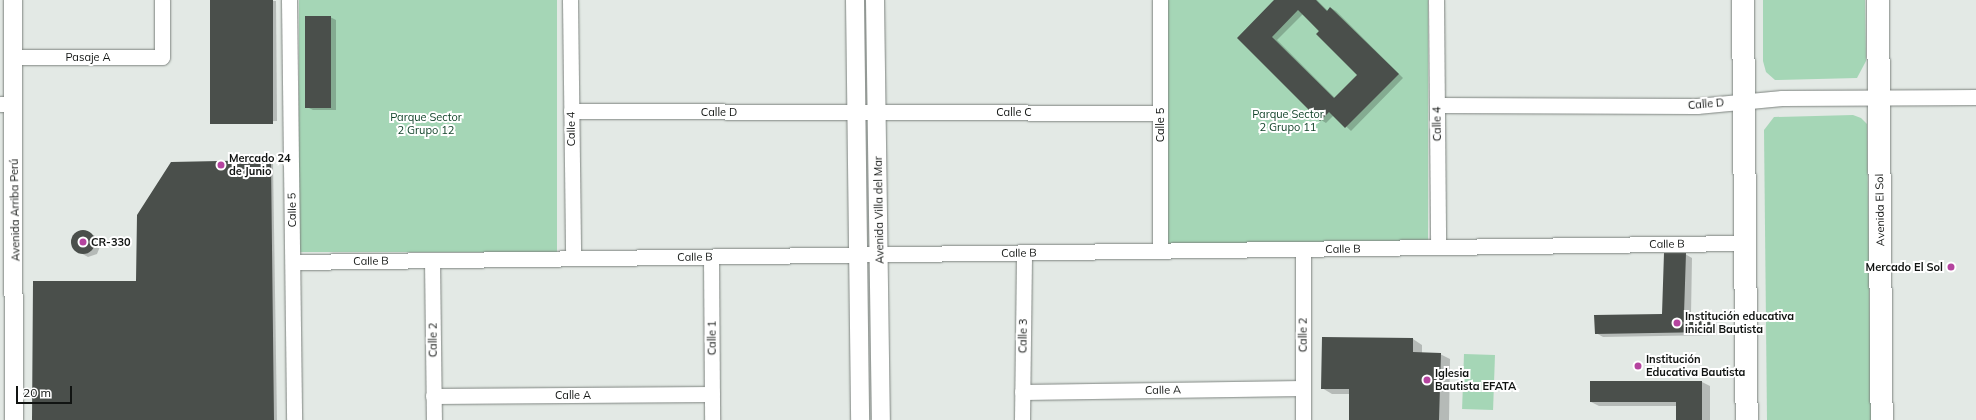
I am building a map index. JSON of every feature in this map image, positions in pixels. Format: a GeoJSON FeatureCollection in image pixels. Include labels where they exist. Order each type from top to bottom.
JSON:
{"type":"FeatureCollection","features":[{"type":"Feature","properties":{"kind":"main road"},"geometry":{"type":"LineString","coordinates":[[1743,0],[1747,420]]}},
{"type":"Feature","properties":{"kind":"main road","name":"Avenida El Sol"},"geometry":{"type":"LineString","coordinates":[[1878,0],[1882,420]]}},
{"type":"Feature","properties":{"kind":"street","name":"Avenida Arriba Perú"},"geometry":{"type":"LineString","coordinates":[[13,0],[14,57],[7,104],[14,420]]}},
{"type":"Feature","properties":{"kind":"street","name":"Pasaje A"},"geometry":{"type":"LineString","coordinates":[[14,57],[162,57],[162,0]]}},
{"type":"Feature","properties":{"kind":"street","name":"Calle 5"},"geometry":{"type":"LineString","coordinates":[[290,0],[294,420]]}},
{"type":"Feature","properties":{"kind":"street","name":"Calle 4"},"geometry":{"type":"LineString","coordinates":[[570,0],[573,258]]}},
{"type":"Feature","properties":{"kind":"street","name":"Avenida Villa del Mar"},"geometry":{"type":"LineString","coordinates":[[855,0],[867,112],[879,254],[881,420]]}},
{"type":"Feature","properties":{"kind":"street","name":"Avenida Villa del Mar"},"geometry":{"type":"LineString","coordinates":[[860,420],[859,255],[867,112],[876,0]]}},
{"type":"Feature","properties":{"kind":"street","name":"Calle 5"},"geometry":{"type":"LineString","coordinates":[[1160,0],[1160,251]]}},
{"type":"Feature","properties":{"kind":"street","name":"Calle 4"},"geometry":{"type":"LineString","coordinates":[[1436,0],[1438,247]]}},
{"type":"Feature","properties":{"kind":"street","name":"Calle D"},"geometry":{"type":"LineString","coordinates":[[1436,105],[1697,106],[1744,100],[1879,97],[1976,97]]}},
{"type":"Feature","properties":{"kind":"street","name":"Calle D"},"geometry":{"type":"LineString","coordinates":[[571,111],[867,112]]}},
{"type":"Feature","properties":{"kind":"street","name":"Calle C"},"geometry":{"type":"LineString","coordinates":[[867,112],[1160,113]]}},
{"type":"Feature","properties":{"kind":"street","name":"Calle B"},"geometry":{"type":"LineString","coordinates":[[293,262],[1745,243]]}},
{"type":"Feature","properties":{"kind":"street","name":"Calle 2"},"geometry":{"type":"LineString","coordinates":[[1303,249],[1303,420]]}},
{"type":"Feature","properties":{"kind":"street","name":"Calle 3"},"geometry":{"type":"LineString","coordinates":[[1022,420],[1024,252]]}},
{"type":"Feature","properties":{"kind":"street","name":"Calle 1"},"geometry":{"type":"LineString","coordinates":[[711,257],[712,420]]}},
{"type":"Feature","properties":{"kind":"street","name":"Calle 2"},"geometry":{"type":"LineString","coordinates":[[432,260],[434,420]]}},
{"type":"Feature","properties":{"kind":"street","name":"Calle A"},"geometry":{"type":"LineString","coordinates":[[1022,392],[1303,388]]}},
{"type":"Feature","properties":{"kind":"street","name":"Calle A"},"geometry":{"type":"LineString","coordinates":[[433,396],[712,394]]}},
{"type":"Feature","properties":{"kind":"green space","name":"Parque Sector 2 Grupo 12"},"geometry":{"type":"Polygon","coordinates":[[[299,0],[557,0],[557,252],[299,252],[299,0]]]}},
{"type":"Feature","properties":{"kind":"green space","name":"Parque Sector 2 Grupo 11"},"geometry":{"type":"Polygon","coordinates":[[[1165,0],[1428,0],[1428,244],[1165,244],[1165,0]]]}},
{"type":"Feature","properties":{"kind":"green space"},"geometry":{"type":"Polygon","coordinates":[[[1763,0],[1865,0],[1866,61],[1857,78],[1775,80],[1766,72],[1763,61],[1763,0]]]}},
{"type":"Feature","properties":{"kind":"green space"},"geometry":{"type":"Polygon","coordinates":[[[1853,115],[1861,118],[1867,124],[1871,420],[1767,420],[1764,130],[1774,117],[1853,115]]]}},
{"type":"Feature","properties":{"kind":"green space"},"geometry":{"type":"Polygon","coordinates":[[[1464,354],[1495,355],[1493,410],[1462,409],[1464,354]]]}},
{"type":"Feature","properties":{"kind":"building"},"geometry":{"type":"Polygon","coordinates":[[[210,0],[273,0],[273,124],[210,124],[210,0]]]}},
{"type":"Feature","properties":{"kind":"building"},"geometry":{"type":"Polygon","coordinates":[[[1274,0],[1316,0],[1327,11],[1330,7],[1399,74],[1345,128],[1329,112],[1320,121],[1237,38],[1274,0]],[[1298,10],[1272,37],[1334,98],[1357,75],[1316,34],[1319,31],[1298,10]]]}},
{"type":"Feature","properties":{"kind":"building"},"geometry":{"type":"Polygon","coordinates":[[[305,16],[331,16],[331,108],[305,108],[305,16]]]}},
{"type":"Feature","properties":{"kind":"building","name":"Mercado 24 de Junio"},"geometry":{"type":"Polygon","coordinates":[[[271,160],[274,420],[32,420],[33,281],[136,281],[137,215],[171,162],[271,160]]]}},
{"type":"Feature","properties":{"kind":"building","name":"CR-330"},"geometry":{"type":"Polygon","coordinates":[[[78,230],[88,230],[95,237],[95,247],[88,254],[78,254],[71,247],[71,237],[78,230]]]}},
{"type":"Feature","properties":{"kind":"building"},"geometry":{"type":"Polygon","coordinates":[[[1664,253],[1686,253],[1684,314],[1710,314],[1710,332],[1595,334],[1594,315],[1662,314],[1664,253]]]}},
{"type":"Feature","properties":{"kind":"building"},"geometry":{"type":"Polygon","coordinates":[[[1322,337],[1413,338],[1413,352],[1441,353],[1439,420],[1349,420],[1349,389],[1321,389],[1322,337]]]}},
{"type":"Feature","properties":{"kind":"building"},"geometry":{"type":"Polygon","coordinates":[[[1590,381],[1702,381],[1702,420],[1676,420],[1676,402],[1590,402],[1590,381]]]}},
{"type":"Feature","properties":{"kind":"place","name":"Mercado 24 de Junio"},"geometry":{"type":"Point","coordinates":[221,165]}},
{"type":"Feature","properties":{"kind":"place","name":"CR-330"},"geometry":{"type":"Point","coordinates":[83,242]}},
{"type":"Feature","properties":{"kind":"place","name":"Mercado El Sol"},"geometry":{"type":"Point","coordinates":[1951,267]}},
{"type":"Feature","properties":{"kind":"place","name":"Institución educativa inicial Bautista"},"geometry":{"type":"Point","coordinates":[1677,323]}},
{"type":"Feature","properties":{"kind":"place","name":"Institución Educativa Bautista"},"geometry":{"type":"Point","coordinates":[1638,366]}},
{"type":"Feature","properties":{"kind":"place","name":"Iglesia Bautista EFATA"},"geometry":{"type":"Point","coordinates":[1427,380]}}]}
